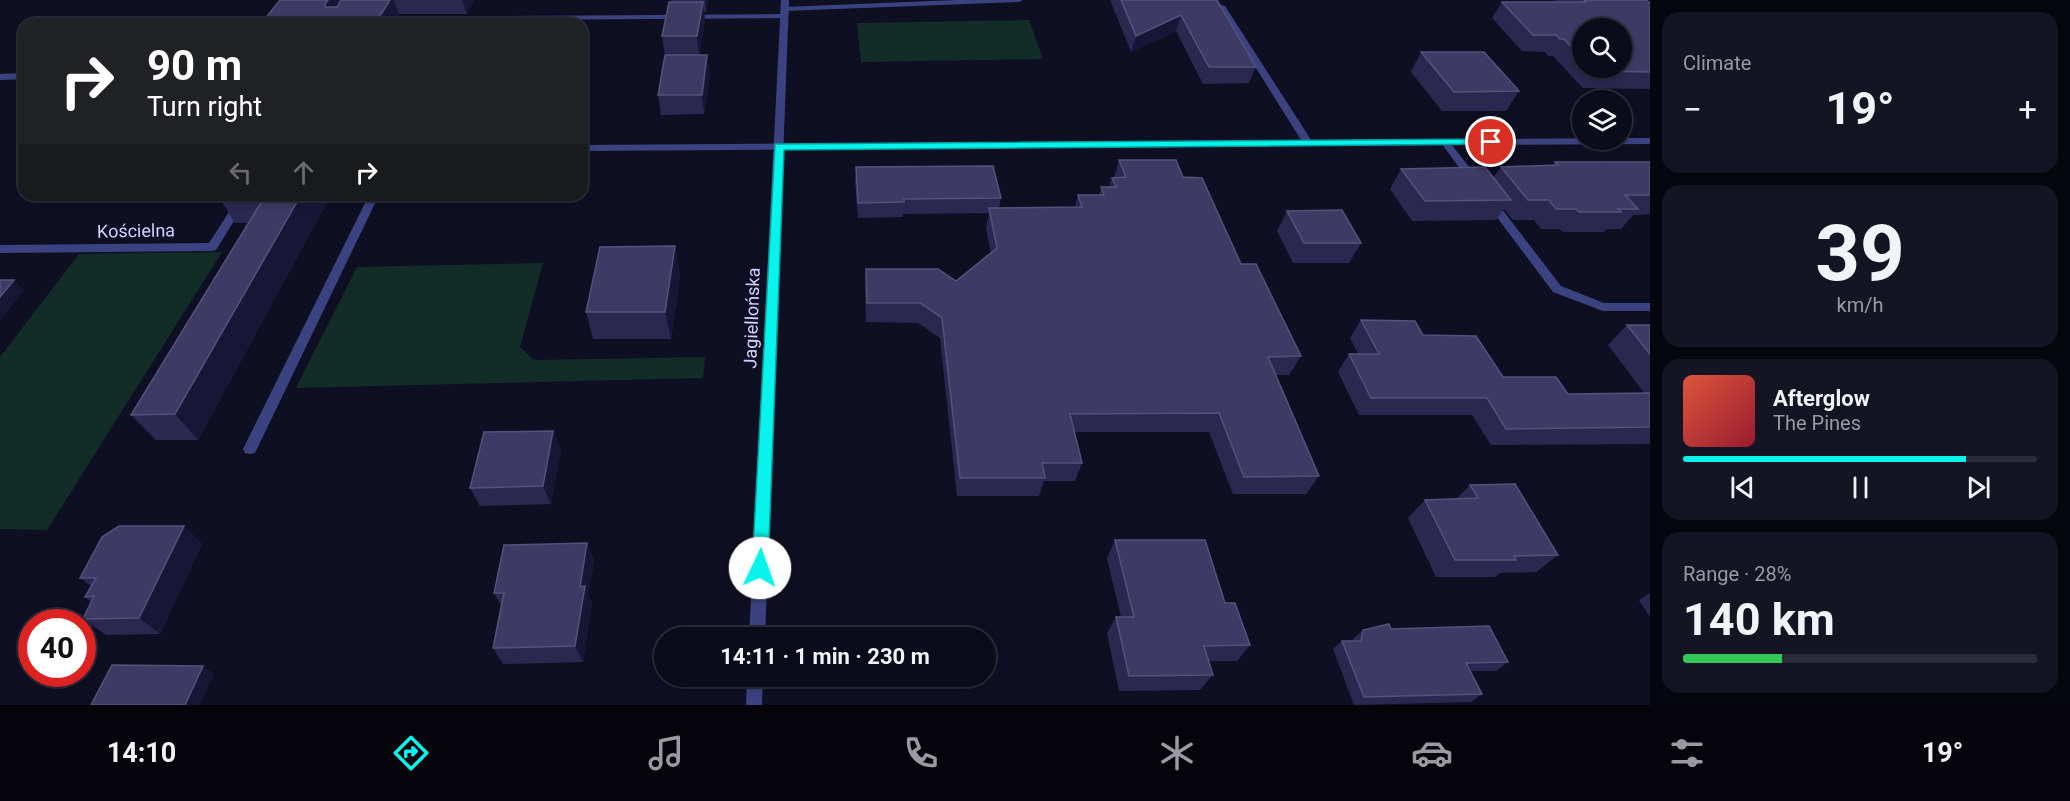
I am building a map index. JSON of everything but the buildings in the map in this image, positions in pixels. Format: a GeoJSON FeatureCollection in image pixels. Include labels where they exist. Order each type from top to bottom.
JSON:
{"type":"FeatureCollection","features":[{"type":"Feature","properties":{"kind":"street"},"geometry":{"type":"LineString","coordinates":[[507,18],[1019,0]]}},
{"type":"Feature","properties":{"kind":"street"},"geometry":{"type":"LineString","coordinates":[[1221,6],[1308,143]]}},
{"type":"Feature","properties":{"kind":"street","name":"Jagiellońska"},"geometry":{"type":"LineString","coordinates":[[757,627],[784,9]]}},
{"type":"Feature","properties":{"kind":"street"},"geometry":{"type":"LineString","coordinates":[[0,77],[18,76]]}},
{"type":"Feature","properties":{"kind":"street"},"geometry":{"type":"LineString","coordinates":[[588,148],[1650,141]]}},
{"type":"Feature","properties":{"kind":"street"},"geometry":{"type":"LineString","coordinates":[[1445,142],[1557,289],[1603,307],[1650,307]]}},
{"type":"Feature","properties":{"kind":"street","name":"Kościelna"},"geometry":{"type":"LineString","coordinates":[[0,249],[212,246],[241,201]]}},
{"type":"Feature","properties":{"kind":"street"},"geometry":{"type":"LineString","coordinates":[[250,449],[371,201]]}},
{"type":"Feature","properties":{"kind":"street"},"geometry":{"type":"LineString","coordinates":[[754,705],[755,687]]}},
{"type":"Feature","properties":{"kind":"green space"},"geometry":{"type":"Polygon","coordinates":[[[1029,20],[1043,59],[861,62],[857,23],[1029,20]]]}},
{"type":"Feature","properties":{"kind":"green space"},"geometry":{"type":"Polygon","coordinates":[[[222,252],[47,530],[0,529],[0,357],[79,254],[222,252]]]}},
{"type":"Feature","properties":{"kind":"green space"},"geometry":{"type":"Polygon","coordinates":[[[543,263],[520,347],[534,360],[705,357],[703,378],[296,388],[357,267],[543,263]]]}},
{"type":"Feature","properties":{"kind":"route"},"geometry":{"type":"LineString","coordinates":[[760,568],[779,147],[1491,142]]}}]}
